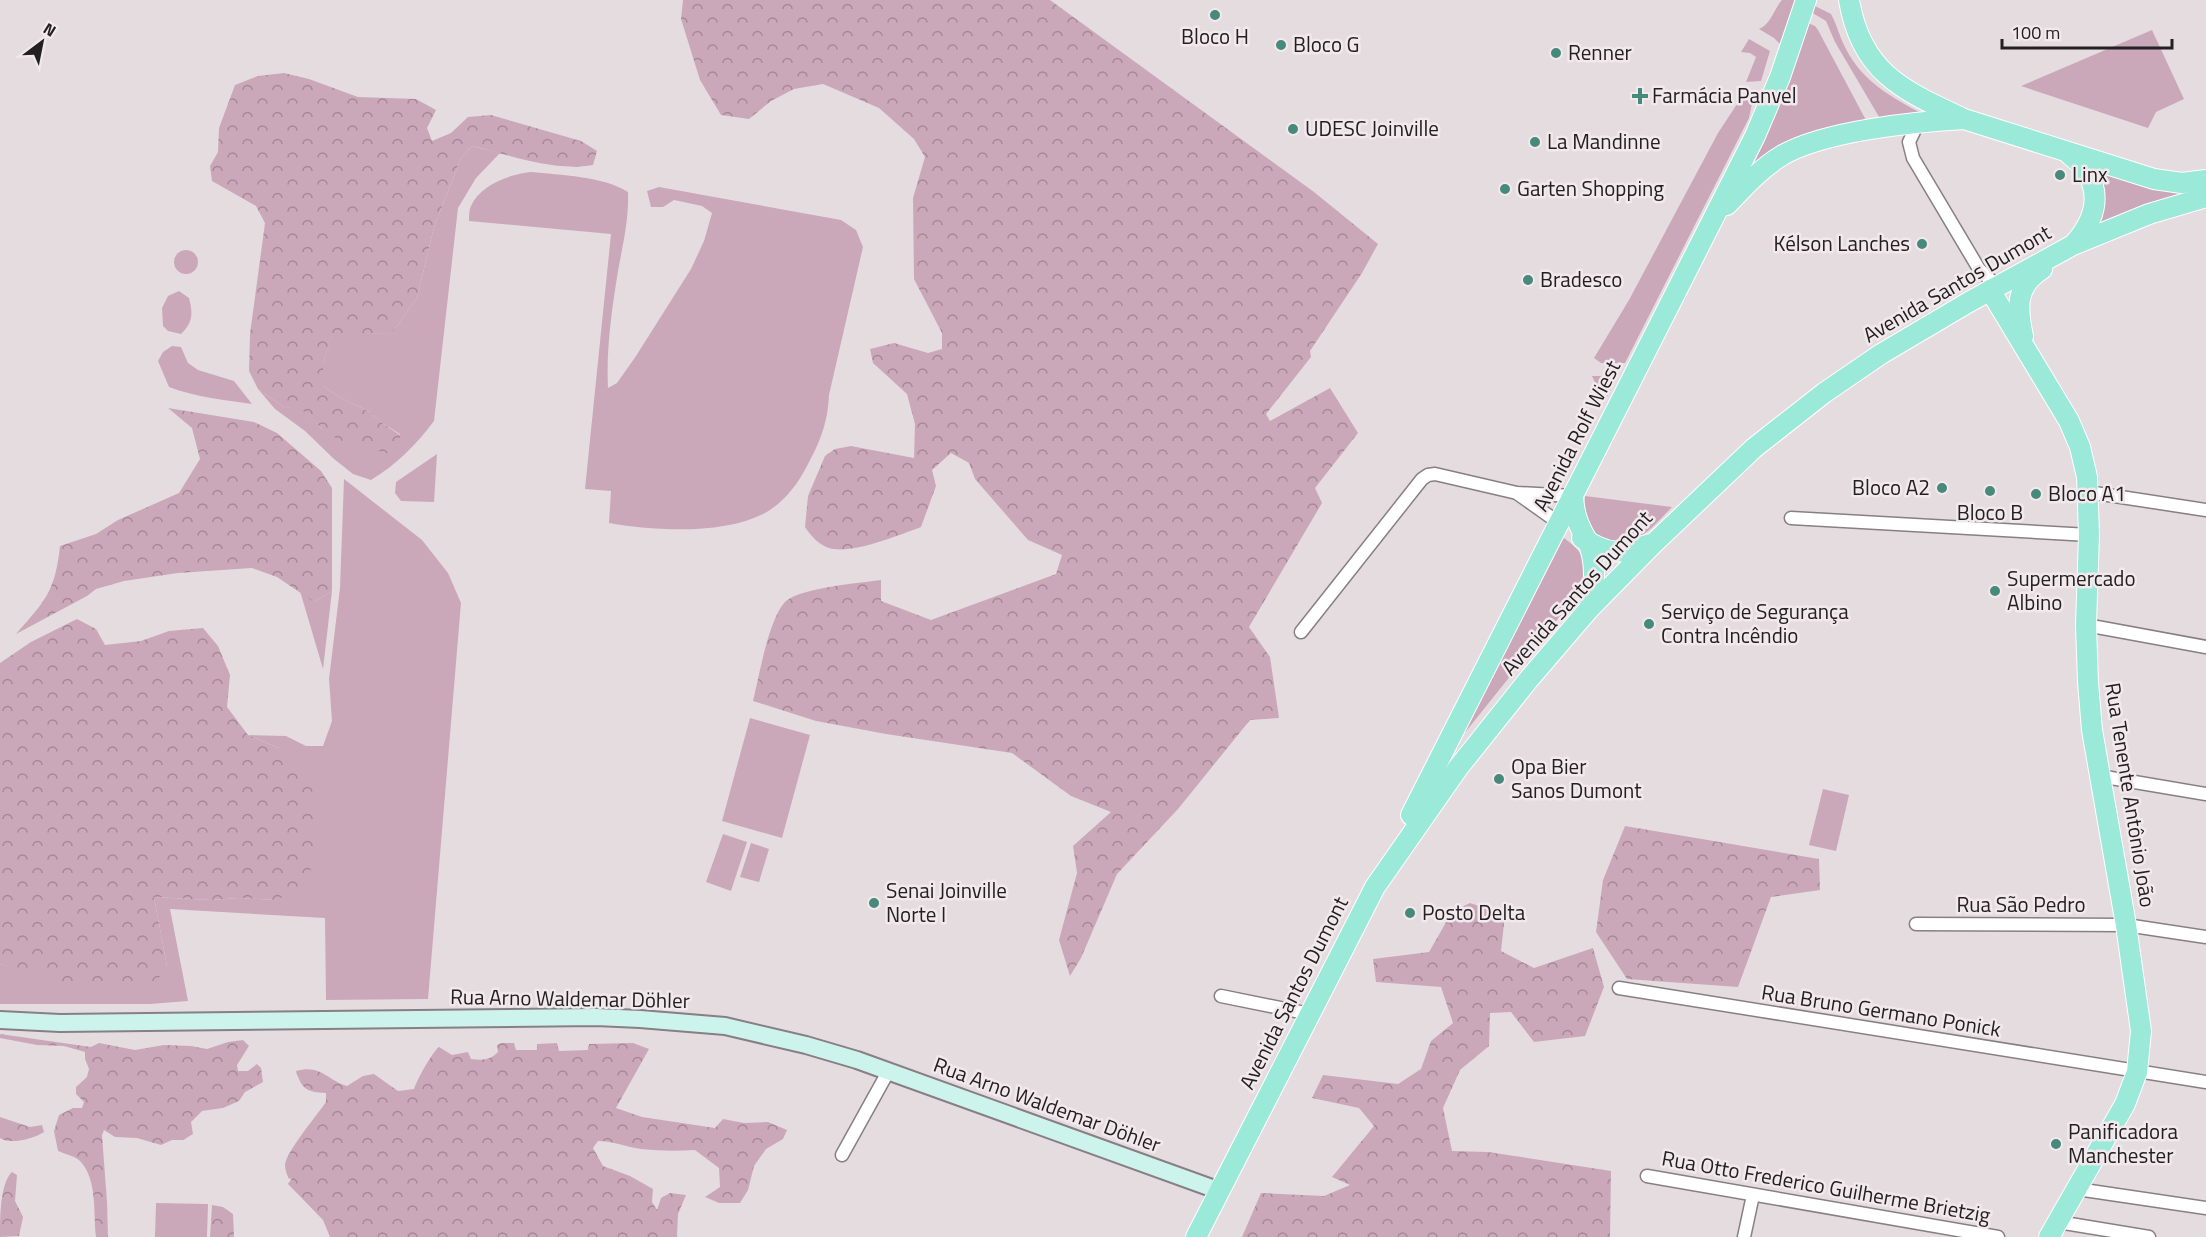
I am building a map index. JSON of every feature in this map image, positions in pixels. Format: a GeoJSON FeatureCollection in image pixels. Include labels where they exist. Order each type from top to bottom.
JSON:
{"type":"FeatureCollection","features":[{"type":"Feature","properties":{"kind":"main road","name":"Avenida Rolf Wiest"},"geometry":{"type":"LineString","coordinates":[[1374,887],[1713,220],[1768,105],[1806,0]]}},
{"type":"Feature","properties":{"kind":"main road"},"geometry":{"type":"LineString","coordinates":[[1832,0],[1842,7],[1853,21]]}},
{"type":"Feature","properties":{"kind":"main road"},"geometry":{"type":"LineString","coordinates":[[1849,0],[1853,21],[1861,42],[1871,58],[1894,83],[1911,93],[1964,119],[2168,182],[2206,180]]}},
{"type":"Feature","properties":{"kind":"main road"},"geometry":{"type":"LineString","coordinates":[[1713,220],[1758,173],[1780,156],[1796,148],[1833,137],[1918,123],[1964,119]]}},
{"type":"Feature","properties":{"kind":"main road"},"geometry":{"type":"LineString","coordinates":[[2066,151],[2090,177],[2095,198],[2092,218],[2082,236],[2073,245]]}},
{"type":"Feature","properties":{"kind":"main road","name":"Avenida Santos Dumont"},"geometry":{"type":"LineString","coordinates":[[1196,1237],[1374,887],[1458,768],[1589,609],[1653,544],[1754,448],[1824,393],[1881,354],[2073,245],[2121,224],[2206,197]]}},
{"type":"Feature","properties":{"kind":"main road"},"geometry":{"type":"LineString","coordinates":[[2025,347],[2019,319],[2019,305],[2027,281],[2042,269],[2121,224]]}},
{"type":"Feature","properties":{"kind":"main road","name":"Rua Tenente Antônio João"},"geometry":{"type":"LineString","coordinates":[[1994,288],[2075,434],[2083,462],[2088,492],[2089,535],[2086,625],[2088,682],[2099,776],[2139,1010],[2140,1039],[2137,1072],[2126,1104],[2054,1229]]}},
{"type":"Feature","properties":{"kind":"main road"},"geometry":{"type":"LineString","coordinates":[[1574,496],[1577,523],[1587,541],[1594,576],[1589,609]]}},
{"type":"Feature","properties":{"kind":"main road"},"geometry":{"type":"LineString","coordinates":[[1559,523],[1602,550],[1616,553],[1653,544]]}},
{"type":"Feature","properties":{"kind":"main road","name":"Rua Arno Waldemar Döhler"},"geometry":{"type":"LineString","coordinates":[[0,1020],[60,1023],[574,1017],[640,1018],[725,1026],[806,1045],[888,1072],[1220,1191]]}},
{"type":"Feature","properties":{"kind":"street","name":"Rua Tenente Antônio João"},"geometry":{"type":"LineString","coordinates":[[1918,123],[1909,142],[1913,158],[1979,269],[1994,288]]}},
{"type":"Feature","properties":{"kind":"street"},"geometry":{"type":"LineString","coordinates":[[1301,632],[1422,479],[1428,475],[1444,476],[1517,493],[1574,496]]}},
{"type":"Feature","properties":{"kind":"street"},"geometry":{"type":"LineString","coordinates":[[2088,492],[2206,510]]}},
{"type":"Feature","properties":{"kind":"street"},"geometry":{"type":"LineString","coordinates":[[1517,493],[1559,523]]}},
{"type":"Feature","properties":{"kind":"street"},"geometry":{"type":"LineString","coordinates":[[1791,518],[2089,535]]}},
{"type":"Feature","properties":{"kind":"street"},"geometry":{"type":"LineString","coordinates":[[2086,625],[2206,646]]}},
{"type":"Feature","properties":{"kind":"street"},"geometry":{"type":"LineString","coordinates":[[2099,776],[2206,794]]}},
{"type":"Feature","properties":{"kind":"street","name":"Rua São Pedro"},"geometry":{"type":"LineString","coordinates":[[1916,924],[2126,925],[2206,937]]}},
{"type":"Feature","properties":{"kind":"street","name":"Rua Bruno Germano Ponick"},"geometry":{"type":"LineString","coordinates":[[1619,988],[2206,1082]]}},
{"type":"Feature","properties":{"kind":"street"},"geometry":{"type":"LineString","coordinates":[[1221,996],[1310,1014]]}},
{"type":"Feature","properties":{"kind":"street"},"geometry":{"type":"LineString","coordinates":[[842,1155],[888,1072]]}},
{"type":"Feature","properties":{"kind":"street","name":"Rua Otto Frederico Guilherme Brietzig"},"geometry":{"type":"LineString","coordinates":[[1647,1176],[1998,1237]]}},
{"type":"Feature","properties":{"kind":"street"},"geometry":{"type":"LineString","coordinates":[[2077,1189],[2206,1208]]}},
{"type":"Feature","properties":{"kind":"street"},"geometry":{"type":"LineString","coordinates":[[1744,1237],[1753,1195]]}},
{"type":"Feature","properties":{"kind":"street"},"geometry":{"type":"LineString","coordinates":[[2054,1229],[2150,1237]]}},
{"type":"Feature","properties":{"kind":"green space"},"geometry":{"type":"Polygon","coordinates":[[[683,0],[1050,0],[1314,192],[1378,244],[1362,273],[1310,351],[1311,357],[1266,414],[1270,421],[1330,388],[1358,433],[1315,488],[1322,503],[1249,627],[1270,657],[1279,718],[1250,720],[1178,809],[1117,874],[1081,958],[1070,976],[1059,940],[1077,873],[1073,846],[1111,812],[1071,796],[1012,753],[816,721],[753,701],[770,633],[780,609],[793,596],[831,587],[881,580],[881,601],[931,620],[1056,574],[1062,555],[1028,540],[975,479],[969,463],[951,453],[932,470],[936,486],[921,527],[850,549],[829,548],[822,545],[807,530],[805,527],[808,496],[825,456],[835,449],[851,446],[914,458],[915,424],[907,394],[873,363],[870,349],[894,343],[928,353],[942,349],[942,333],[914,279],[913,198],[925,157],[914,139],[879,108],[823,84],[794,89],[771,101],[749,119],[721,115],[700,80],[681,19],[683,0]]]}},
{"type":"Feature","properties":{"kind":"green space"},"geometry":{"type":"Polygon","coordinates":[[[1782,0],[1799,0],[1784,48],[1774,38],[1759,29],[1770,20],[1782,0]]]}},
{"type":"Feature","properties":{"kind":"green space"},"geometry":{"type":"Polygon","coordinates":[[[1813,5],[1831,14],[1846,49],[1869,79],[1889,95],[1923,114],[1882,122],[1835,42],[1826,21],[1811,12],[1813,5]]]}},
{"type":"Feature","properties":{"kind":"green space"},"geometry":{"type":"Polygon","coordinates":[[[1808,23],[1818,30],[1868,124],[1751,170],[1770,128],[1808,23]]]}},
{"type":"Feature","properties":{"kind":"green space"},"geometry":{"type":"Polygon","coordinates":[[[2152,30],[2184,99],[2156,112],[2148,128],[2021,86],[2152,30]]]}},
{"type":"Feature","properties":{"kind":"green space"},"geometry":{"type":"Polygon","coordinates":[[[1749,39],[1770,51],[1761,81],[1746,82],[1756,57],[1750,53],[1741,52],[1749,39]]]}},
{"type":"Feature","properties":{"kind":"green space"},"geometry":{"type":"Polygon","coordinates":[[[284,73],[309,79],[358,97],[416,99],[436,110],[427,128],[432,141],[451,133],[468,117],[491,115],[581,141],[597,151],[593,165],[578,167],[532,162],[472,146],[461,158],[434,227],[417,298],[391,334],[333,333],[323,363],[323,386],[370,412],[400,435],[400,448],[389,454],[339,440],[322,429],[299,407],[285,408],[258,389],[249,371],[250,334],[265,223],[256,206],[212,181],[210,166],[218,152],[219,128],[235,85],[258,76],[284,73]]]}},
{"type":"Feature","properties":{"kind":"green space"},"geometry":{"type":"Polygon","coordinates":[[[1754,94],[1749,118],[1625,363],[1601,363],[1594,358],[1629,300],[1718,133],[1741,98],[1754,94]]]}},
{"type":"Feature","properties":{"kind":"green space"},"geometry":{"type":"Polygon","coordinates":[[[472,146],[500,153],[476,178],[458,208],[434,421],[406,454],[371,480],[353,474],[334,459],[305,431],[275,409],[258,389],[285,408],[299,406],[322,429],[389,454],[400,434],[370,412],[323,386],[323,363],[333,332],[391,334],[417,298],[434,227],[461,158],[472,146]]]}},
{"type":"Feature","properties":{"kind":"green space"},"geometry":{"type":"Polygon","coordinates":[[[2091,167],[2186,192],[2092,228],[2091,167]]]}},
{"type":"Feature","properties":{"kind":"green space"},"geometry":{"type":"Polygon","coordinates":[[[531,172],[594,179],[628,192],[627,222],[610,329],[608,388],[617,383],[636,356],[691,269],[704,241],[712,213],[702,206],[674,200],[663,207],[651,207],[647,191],[659,187],[841,220],[856,230],[863,247],[829,395],[824,428],[804,472],[778,504],[762,515],[720,527],[673,529],[609,523],[611,491],[585,489],[611,234],[469,221],[471,206],[481,192],[505,178],[531,172]]]}},
{"type":"Feature","properties":{"kind":"green space"},"geometry":{"type":"Polygon","coordinates":[[[186,250],[194,254],[198,262],[194,270],[186,274],[178,270],[174,262],[178,254],[186,250]]]}},
{"type":"Feature","properties":{"kind":"green space"},"geometry":{"type":"Polygon","coordinates":[[[179,291],[189,298],[191,313],[190,322],[181,334],[168,331],[163,326],[162,308],[168,296],[179,291]]]}},
{"type":"Feature","properties":{"kind":"green space"},"geometry":{"type":"Polygon","coordinates":[[[172,346],[181,347],[188,363],[198,370],[234,381],[252,404],[199,396],[169,387],[158,361],[163,352],[172,346]]]}},
{"type":"Feature","properties":{"kind":"green space"},"geometry":{"type":"Polygon","coordinates":[[[1592,376],[1618,376],[1604,402],[1592,376]]]}},
{"type":"Feature","properties":{"kind":"green space"},"geometry":{"type":"Polygon","coordinates":[[[168,408],[254,422],[277,433],[321,471],[332,488],[332,591],[314,602],[277,577],[252,568],[178,573],[124,581],[96,589],[16,634],[41,604],[52,585],[60,546],[96,534],[118,520],[179,493],[200,459],[192,428],[168,408]]]}},
{"type":"Feature","properties":{"kind":"green space"},"geometry":{"type":"Polygon","coordinates":[[[437,454],[434,502],[401,501],[395,493],[396,482],[437,454]]]}},
{"type":"Feature","properties":{"kind":"green space"},"geometry":{"type":"Polygon","coordinates":[[[344,479],[422,540],[448,573],[461,603],[428,999],[326,1000],[325,918],[170,909],[188,1001],[150,1004],[0,1004],[0,964],[18,968],[167,966],[154,897],[276,900],[279,748],[248,735],[286,736],[306,746],[323,746],[332,721],[329,679],[340,588],[344,479]]]}},
{"type":"Feature","properties":{"kind":"green space"},"geometry":{"type":"Polygon","coordinates":[[[1585,496],[1672,507],[1641,536],[1622,543],[1615,543],[1596,535],[1587,524],[1585,496]]]}},
{"type":"Feature","properties":{"kind":"green space"},"geometry":{"type":"Polygon","coordinates":[[[1559,534],[1582,556],[1585,588],[1536,644],[1459,740],[1559,534]]]}},
{"type":"Feature","properties":{"kind":"green space"},"geometry":{"type":"Polygon","coordinates":[[[300,591],[314,602],[332,591],[323,669],[300,591]]]}},
{"type":"Feature","properties":{"kind":"green space"},"geometry":{"type":"Polygon","coordinates":[[[77,619],[96,629],[105,645],[141,641],[169,631],[203,628],[218,646],[230,675],[227,707],[248,735],[279,748],[308,773],[317,810],[314,860],[305,887],[276,900],[154,897],[167,966],[156,982],[119,986],[77,985],[0,964],[0,663],[31,642],[77,619]]]}},
{"type":"Feature","properties":{"kind":"green space"},"geometry":{"type":"Polygon","coordinates":[[[750,718],[810,735],[782,838],[722,821],[750,718]]]}},
{"type":"Feature","properties":{"kind":"green space"},"geometry":{"type":"Polygon","coordinates":[[[1823,789],[1849,795],[1836,851],[1809,845],[1823,789]]]}},
{"type":"Feature","properties":{"kind":"green space"},"geometry":{"type":"Polygon","coordinates":[[[1625,826],[1819,859],[1820,890],[1771,897],[1738,987],[1627,979],[1596,932],[1603,880],[1625,826]]]}},
{"type":"Feature","properties":{"kind":"green space"},"geometry":{"type":"Polygon","coordinates":[[[723,834],[747,842],[731,891],[706,882],[723,834]]]}},
{"type":"Feature","properties":{"kind":"green space"},"geometry":{"type":"Polygon","coordinates":[[[751,843],[769,849],[759,882],[740,877],[751,843]]]}},
{"type":"Feature","properties":{"kind":"green space"},"geometry":{"type":"Polygon","coordinates":[[[1470,903],[1505,915],[1501,951],[1534,968],[1593,948],[1604,987],[1585,1036],[1534,1042],[1511,1012],[1490,1013],[1489,1046],[1460,1070],[1443,1108],[1452,1151],[1488,1152],[1611,1171],[1610,1237],[1242,1237],[1261,1193],[1324,1196],[1350,1185],[1332,1177],[1374,1126],[1359,1108],[1312,1098],[1323,1075],[1398,1084],[1421,1069],[1431,1041],[1453,1023],[1441,987],[1376,982],[1373,959],[1429,952],[1452,912],[1470,903]]]}},
{"type":"Feature","properties":{"kind":"green space"},"geometry":{"type":"Polygon","coordinates":[[[0,1034],[91,1047],[99,1043],[135,1050],[164,1045],[207,1049],[243,1040],[249,1046],[237,1065],[238,1071],[248,1071],[257,1064],[261,1068],[263,1082],[245,1092],[239,1101],[223,1108],[202,1111],[191,1122],[193,1134],[183,1140],[172,1140],[161,1145],[137,1138],[115,1137],[104,1130],[102,1135],[108,1237],[96,1237],[94,1198],[90,1178],[80,1161],[58,1151],[54,1131],[59,1115],[73,1108],[82,1108],[84,1102],[76,1094],[76,1087],[87,1077],[89,1069],[85,1052],[64,1046],[37,1045],[0,1038],[0,1034]]]}},
{"type":"Feature","properties":{"kind":"green space"},"geometry":{"type":"Polygon","coordinates":[[[514,1043],[516,1050],[537,1050],[537,1044],[557,1043],[559,1051],[588,1050],[589,1044],[633,1043],[649,1049],[616,1108],[642,1117],[715,1128],[723,1119],[744,1123],[768,1122],[787,1130],[783,1139],[766,1149],[754,1166],[748,1190],[740,1203],[719,1203],[705,1197],[720,1187],[719,1168],[695,1150],[648,1150],[598,1141],[593,1148],[603,1166],[630,1176],[653,1189],[652,1202],[657,1210],[661,1198],[670,1193],[686,1195],[678,1214],[677,1237],[330,1237],[323,1220],[288,1184],[292,1178],[289,1179],[286,1171],[287,1159],[326,1102],[326,1093],[306,1089],[296,1071],[311,1069],[347,1086],[363,1076],[374,1074],[398,1091],[414,1089],[425,1066],[439,1047],[452,1055],[468,1052],[471,1059],[482,1060],[495,1055],[498,1052],[497,1045],[514,1043]]]}},
{"type":"Feature","properties":{"kind":"green space"},"geometry":{"type":"Polygon","coordinates":[[[0,1117],[30,1127],[42,1125],[44,1132],[22,1140],[5,1140],[0,1138],[0,1117]]]}},
{"type":"Feature","properties":{"kind":"green space"},"geometry":{"type":"Polygon","coordinates":[[[12,1172],[17,1175],[15,1201],[23,1217],[19,1236],[0,1237],[3,1192],[12,1172]]]}},
{"type":"Feature","properties":{"kind":"green space"},"geometry":{"type":"Polygon","coordinates":[[[156,1203],[208,1204],[207,1237],[155,1237],[156,1203]]]}},
{"type":"Feature","properties":{"kind":"green space"},"geometry":{"type":"Polygon","coordinates":[[[212,1205],[223,1207],[233,1214],[234,1237],[210,1237],[212,1205]]]}},
{"type":"Feature","properties":{"kind":"place","name":"Bloco H"},"geometry":{"type":"Point","coordinates":[1215,15]}},
{"type":"Feature","properties":{"kind":"place","name":"Bloco G"},"geometry":{"type":"Point","coordinates":[1281,45]}},
{"type":"Feature","properties":{"kind":"place","name":"Renner"},"geometry":{"type":"Point","coordinates":[1556,53]}},
{"type":"Feature","properties":{"kind":"place","name":"Farmácia Panvel"},"geometry":{"type":"Point","coordinates":[1640,96]}},
{"type":"Feature","properties":{"kind":"place","name":"UDESC Joinville"},"geometry":{"type":"Point","coordinates":[1293,129]}},
{"type":"Feature","properties":{"kind":"place","name":"La Mandinne"},"geometry":{"type":"Point","coordinates":[1535,142]}},
{"type":"Feature","properties":{"kind":"place","name":"Linx"},"geometry":{"type":"Point","coordinates":[2060,175]}},
{"type":"Feature","properties":{"kind":"place","name":"Garten Shopping"},"geometry":{"type":"Point","coordinates":[1505,189]}},
{"type":"Feature","properties":{"kind":"place","name":"Kélson Lanches"},"geometry":{"type":"Point","coordinates":[1922,244]}},
{"type":"Feature","properties":{"kind":"place","name":"Bradesco"},"geometry":{"type":"Point","coordinates":[1528,280]}},
{"type":"Feature","properties":{"kind":"place","name":"Bloco A2"},"geometry":{"type":"Point","coordinates":[1942,488]}},
{"type":"Feature","properties":{"kind":"place","name":"Bloco B"},"geometry":{"type":"Point","coordinates":[1990,491]}},
{"type":"Feature","properties":{"kind":"place","name":"Bloco A1"},"geometry":{"type":"Point","coordinates":[2036,494]}},
{"type":"Feature","properties":{"kind":"place","name":"Supermercado Albino"},"geometry":{"type":"Point","coordinates":[1995,591]}},
{"type":"Feature","properties":{"kind":"place","name":"Serviço de Segurança Contra Incêndio"},"geometry":{"type":"Point","coordinates":[1649,624]}},
{"type":"Feature","properties":{"kind":"place","name":"Opa Bier Sanos Dumont"},"geometry":{"type":"Point","coordinates":[1499,779]}},
{"type":"Feature","properties":{"kind":"place","name":"Senai Joinville Norte I"},"geometry":{"type":"Point","coordinates":[874,903]}},
{"type":"Feature","properties":{"kind":"place","name":"Posto Delta"},"geometry":{"type":"Point","coordinates":[1410,913]}},
{"type":"Feature","properties":{"kind":"place","name":"Panificadora Manchester"},"geometry":{"type":"Point","coordinates":[2056,1144]}}]}
